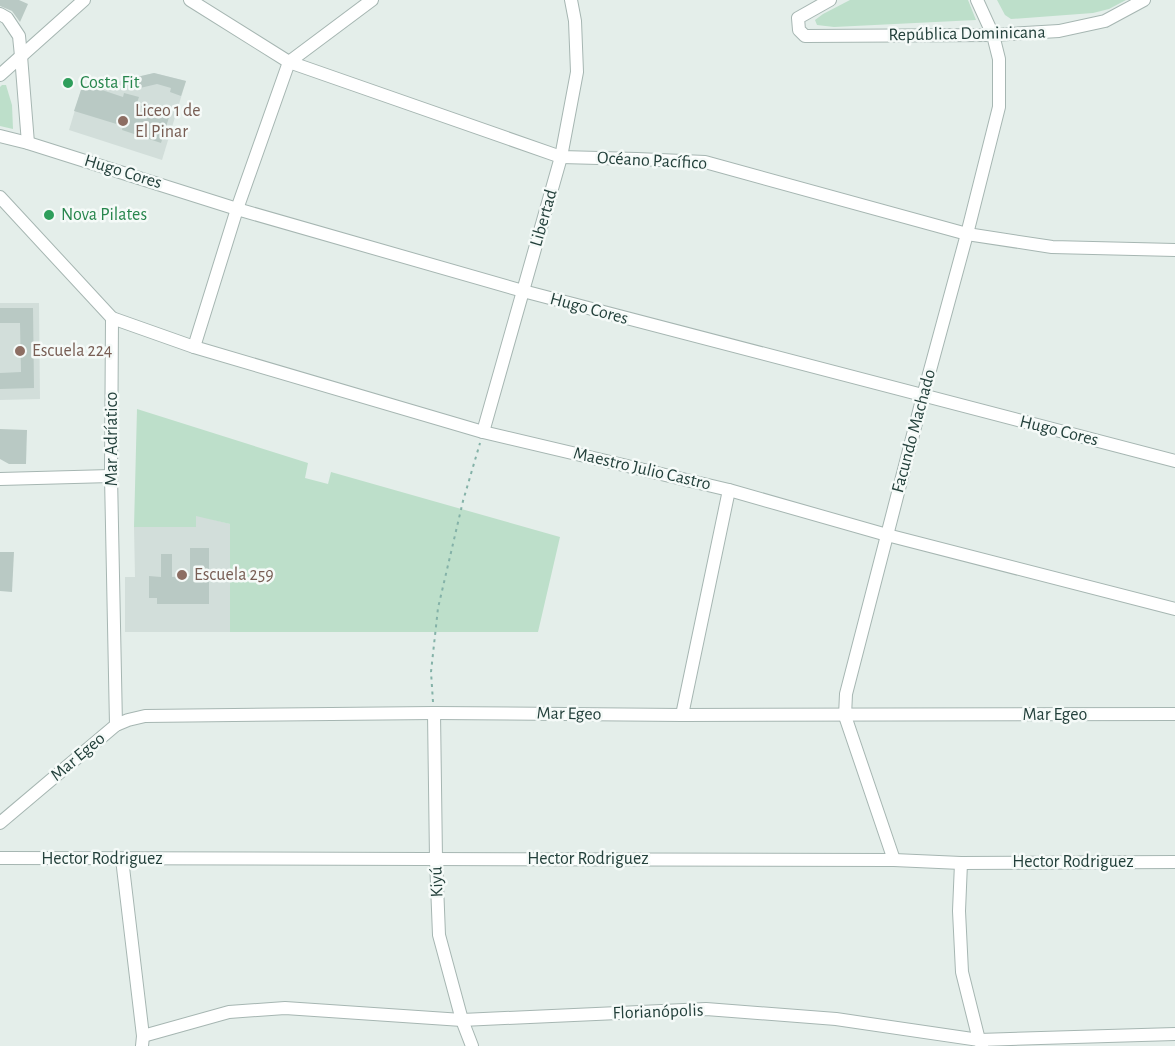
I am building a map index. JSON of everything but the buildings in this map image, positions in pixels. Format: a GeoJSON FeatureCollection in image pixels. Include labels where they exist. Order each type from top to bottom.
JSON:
{"type":"FeatureCollection","features":[{"type":"Feature","properties":{"kind":"street"},"geometry":{"type":"LineString","coordinates":[[0,75],[84,0]]}},
{"type":"Feature","properties":{"kind":"street","name":"Océano Pacífico"},"geometry":{"type":"LineString","coordinates":[[190,0],[289,62],[561,157],[705,162],[967,234],[1053,247],[1175,250]]}},
{"type":"Feature","properties":{"kind":"street"},"geometry":{"type":"LineString","coordinates":[[194,347],[237,208],[289,62],[372,0]]}},
{"type":"Feature","properties":{"kind":"street","name":"Libertad"},"geometry":{"type":"LineString","coordinates":[[483,432],[561,157],[577,72],[575,21],[571,0]]}},
{"type":"Feature","properties":{"kind":"street","name":"República Dominicana"},"geometry":{"type":"LineString","coordinates":[[831,0],[798,18],[799,30],[805,36],[993,35],[1059,31],[1105,21],[1144,0]]}},
{"type":"Feature","properties":{"kind":"street","name":"Facundo Machado"},"geometry":{"type":"LineString","coordinates":[[894,860],[845,716],[846,694],[999,107],[999,59],[993,35],[977,0]]}},
{"type":"Feature","properties":{"kind":"street"},"geometry":{"type":"LineString","coordinates":[[0,14],[7,18],[19,36],[28,143]]}},
{"type":"Feature","properties":{"kind":"street","name":"Hugo Cores"},"geometry":{"type":"LineString","coordinates":[[3,139],[28,143],[237,208],[523,291],[1175,461]]}},
{"type":"Feature","properties":{"kind":"street"},"geometry":{"type":"LineString","coordinates":[[0,197],[112,318]]}},
{"type":"Feature","properties":{"kind":"street","name":"Maestro Julio Castro"},"geometry":{"type":"LineString","coordinates":[[112,318],[194,347],[483,432],[729,490],[886,535],[1175,609]]}},
{"type":"Feature","properties":{"kind":"street","name":"Mar Adríatico"},"geometry":{"type":"LineString","coordinates":[[112,318],[111,476],[116,725]]}},
{"type":"Feature","properties":{"kind":"street"},"geometry":{"type":"LineString","coordinates":[[0,479],[111,476]]}},
{"type":"Feature","properties":{"kind":"street"},"geometry":{"type":"LineString","coordinates":[[682,715],[729,490]]}},
{"type":"Feature","properties":{"kind":"street","name":"Mar Egeo"},"geometry":{"type":"LineString","coordinates":[[0,824],[116,725],[145,716],[434,713],[845,716],[1175,714]]}},
{"type":"Feature","properties":{"kind":"street","name":"Kiyú"},"geometry":{"type":"LineString","coordinates":[[434,713],[439,935],[471,1046]]}},
{"type":"Feature","properties":{"kind":"street","name":"Hector Rodriguez"},"geometry":{"type":"LineString","coordinates":[[0,858],[1175,862]]}},
{"type":"Feature","properties":{"kind":"street"},"geometry":{"type":"LineString","coordinates":[[122,859],[142,1041]]}},
{"type":"Feature","properties":{"kind":"street"},"geometry":{"type":"LineString","coordinates":[[961,863],[959,911],[962,972],[981,1043]]}},
{"type":"Feature","properties":{"kind":"street","name":"Florianópolis"},"geometry":{"type":"LineString","coordinates":[[142,1041],[229,1012],[285,1008],[462,1020],[706,1010],[836,1019],[981,1043],[1175,1034]]}},
{"type":"Feature","properties":{"kind":"path"},"geometry":{"type":"LineString","coordinates":[[434,713],[431,672],[438,608],[462,501],[483,432]]}},
{"type":"Feature","properties":{"kind":"shaded area","name":"Liceo 1 de El Pinar"},"geometry":{"type":"Polygon","coordinates":[[[154,73],[186,81],[162,160],[69,130],[81,90],[154,73]]]}},
{"type":"Feature","properties":{"kind":"shaded area","name":"Escuela 224"},"geometry":{"type":"Polygon","coordinates":[[[0,303],[39,303],[40,399],[0,400],[0,303]]]}},
{"type":"Feature","properties":{"kind":"shaded area","name":"Escuela 259"},"geometry":{"type":"Polygon","coordinates":[[[196,515],[230,524],[230,632],[125,632],[125,577],[135,577],[134,527],[196,527],[196,515]]]}},
{"type":"Feature","properties":{"kind":"green space"},"geometry":{"type":"Polygon","coordinates":[[[850,0],[968,0],[976,20],[834,27],[817,25],[815,20],[850,0]]]}},
{"type":"Feature","properties":{"kind":"green space"},"geometry":{"type":"Polygon","coordinates":[[[997,0],[1126,0],[1109,9],[1093,13],[1011,19],[1005,15],[997,0]]]}},
{"type":"Feature","properties":{"kind":"green space"},"geometry":{"type":"Polygon","coordinates":[[[6,85],[12,105],[13,129],[0,126],[0,87],[6,85]]]}},
{"type":"Feature","properties":{"kind":"green space"},"geometry":{"type":"Polygon","coordinates":[[[137,409],[308,463],[305,478],[328,484],[331,472],[560,537],[538,632],[230,632],[230,524],[196,516],[196,527],[134,527],[137,409]]]}},
{"type":"Feature","properties":{"kind":"place","name":"Costa Fit"},"geometry":{"type":"Point","coordinates":[68,83]}},
{"type":"Feature","properties":{"kind":"place","name":"Liceo 1 de El Pinar"},"geometry":{"type":"Point","coordinates":[123,121]}},
{"type":"Feature","properties":{"kind":"place","name":"Nova Pilates"},"geometry":{"type":"Point","coordinates":[49,215]}},
{"type":"Feature","properties":{"kind":"place","name":"Escuela 224"},"geometry":{"type":"Point","coordinates":[20,351]}},
{"type":"Feature","properties":{"kind":"place","name":"Escuela 259"},"geometry":{"type":"Point","coordinates":[182,575]}}]}
